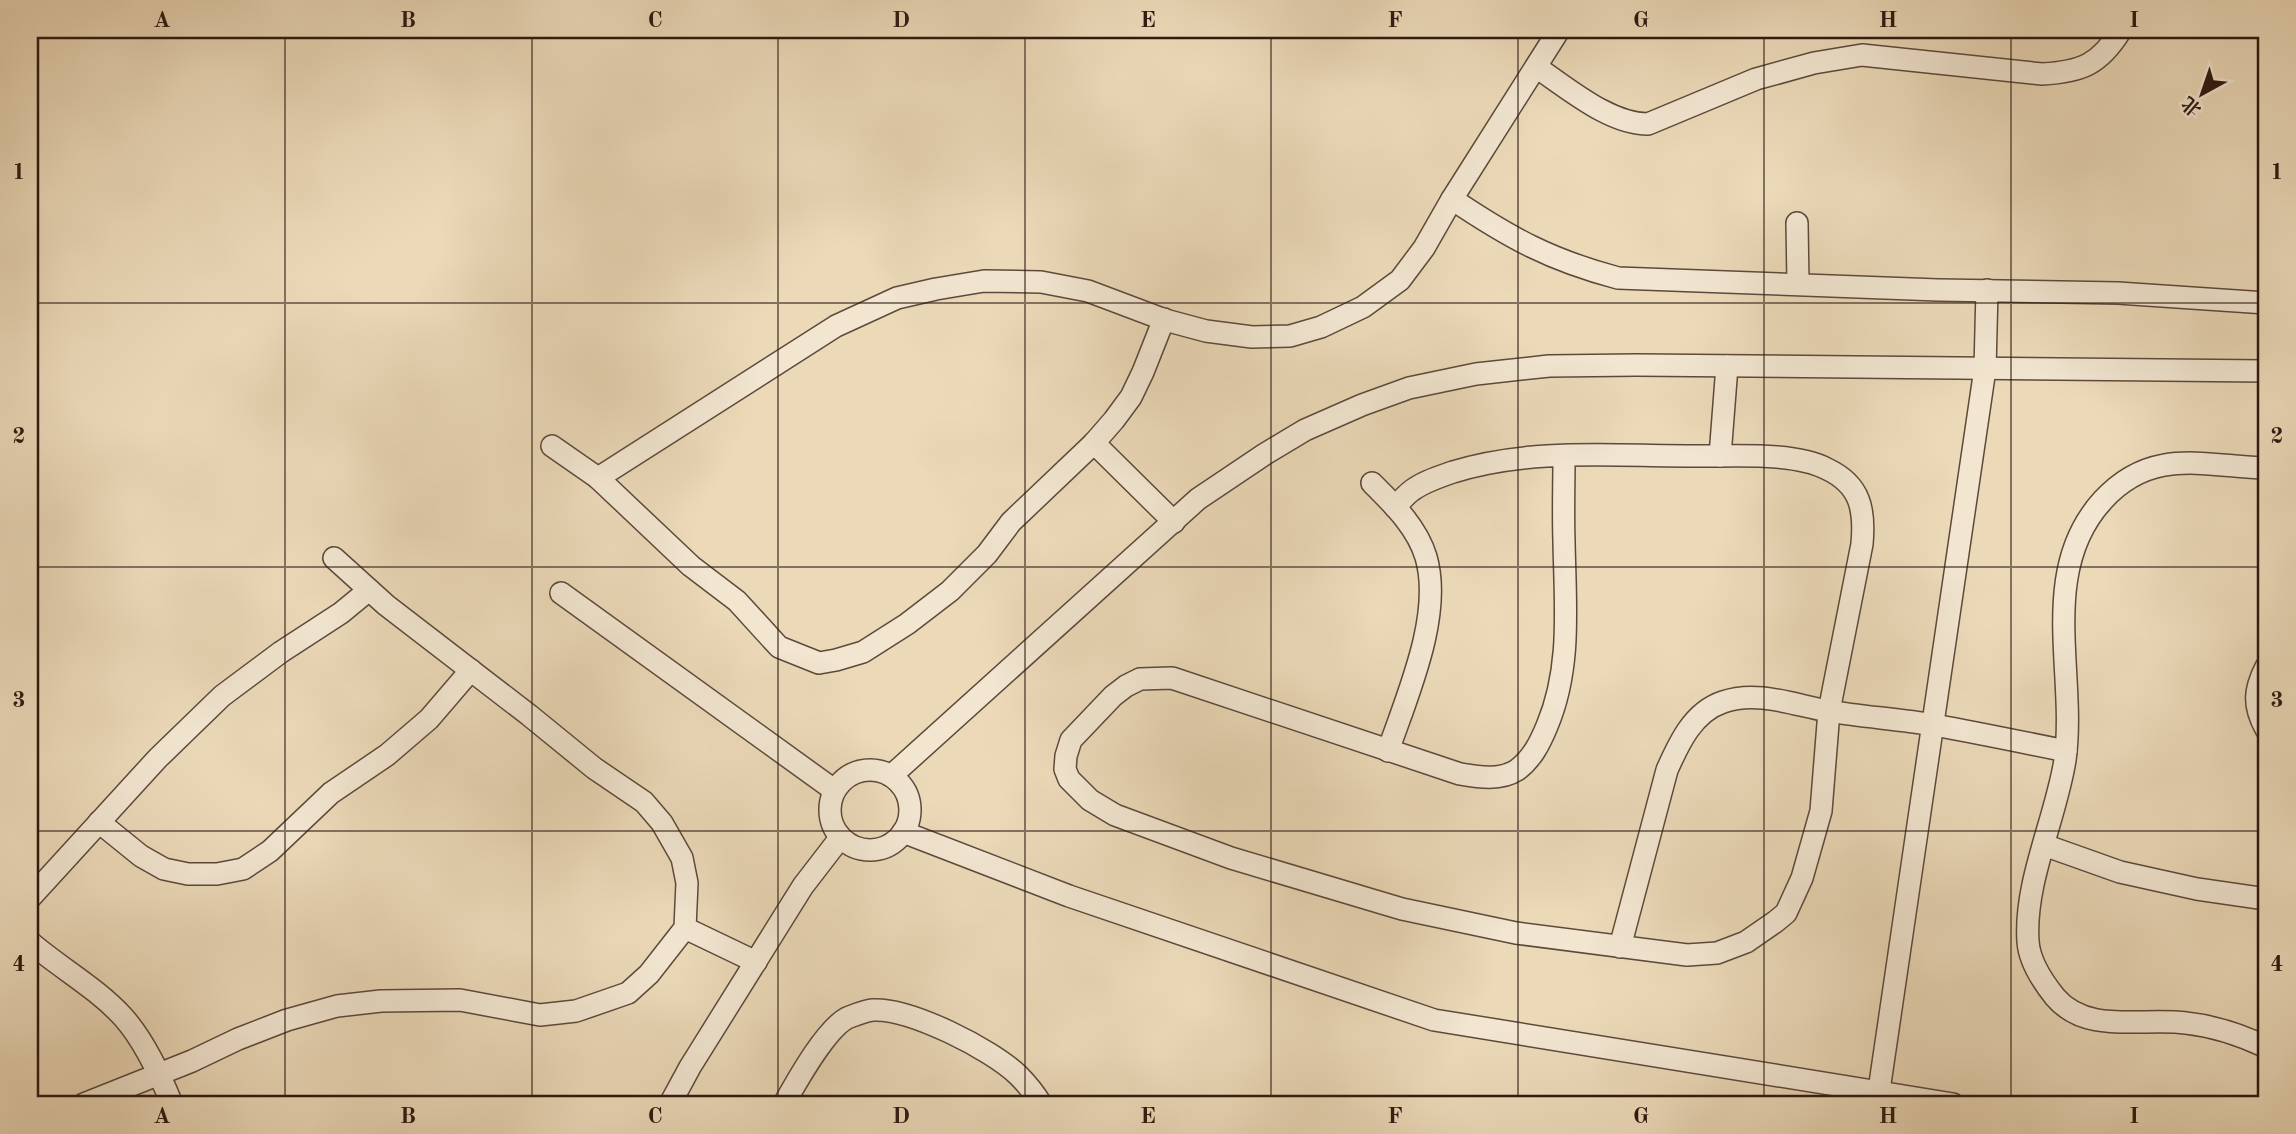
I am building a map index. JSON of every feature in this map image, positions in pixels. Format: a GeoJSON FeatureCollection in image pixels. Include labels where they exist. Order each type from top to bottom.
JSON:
{"type":"FeatureCollection","features":[{"type":"Feature","properties":{"kind":"street"},"geometry":{"type":"LineString","coordinates":[[598,478],[836,326],[897,298],[936,289],[984,281],[1041,282],[1088,291],[1164,319],[1206,331],[1252,337],[1290,336],[1321,327],[1363,307],[1400,280],[1424,248],[1452,198],[1559,30]]}},
{"type":"Feature","properties":{"kind":"street"},"geometry":{"type":"LineString","coordinates":[[1536,66],[1615,118],[1633,124],[1648,124],[1756,79],[1843,57],[1862,55],[2042,75],[2068,73],[2084,68],[2101,57],[2121,30]]}},
{"type":"Feature","properties":{"kind":"street"},"geometry":{"type":"LineString","coordinates":[[1452,198],[1489,224],[1537,250],[1577,267],[1618,278],[2118,293],[2266,303]]}},
{"type":"Feature","properties":{"kind":"street"},"geometry":{"type":"LineString","coordinates":[[1797,223],[1798,283]]}},
{"type":"Feature","properties":{"kind":"street"},"geometry":{"type":"LineString","coordinates":[[1878,1098],[1985,369],[1987,290]]}},
{"type":"Feature","properties":{"kind":"street"},"geometry":{"type":"LineString","coordinates":[[552,446],[598,478],[691,566],[737,601],[779,647],[819,663],[836,660],[863,652],[907,624],[950,591],[987,554],[1012,522],[1094,443],[1131,397],[1164,319]]}},
{"type":"Feature","properties":{"kind":"street"},"geometry":{"type":"LineString","coordinates":[[891,776],[1198,499],[1305,430],[1409,388],[1476,374],[1549,366],[2266,371]]}},
{"type":"Feature","properties":{"kind":"street"},"geometry":{"type":"LineString","coordinates":[[1720,456],[1727,366]]}},
{"type":"Feature","properties":{"kind":"street"},"geometry":{"type":"LineString","coordinates":[[1094,443],[1174,523]]}},
{"type":"Feature","properties":{"kind":"street"},"geometry":{"type":"LineString","coordinates":[[1395,507],[1411,490],[1435,478],[1467,468],[1514,458],[1564,456],[1751,456],[1802,461],[1826,468],[1842,478],[1855,493],[1862,507],[1864,520],[1861,544],[1829,711],[1821,811],[1802,878],[1786,913],[1746,942],[1717,953],[1686,955],[1516,933],[1402,909],[1231,858],[1115,815],[1078,790],[1065,769],[1070,740],[1113,696],[1140,679],[1159,677],[1172,678],[1460,774],[1482,778],[1515,771],[1538,747],[1560,694],[1566,640],[1564,456]]}},
{"type":"Feature","properties":{"kind":"street"},"geometry":{"type":"LineString","coordinates":[[2266,468],[2182,462],[2156,466],[2136,474],[2118,487],[2088,519],[2074,546],[2067,575],[2064,610],[2066,751],[2035,877],[2028,923],[2028,943],[2045,985],[2071,1010],[2105,1022],[2184,1023],[2216,1028],[2266,1047]]}},
{"type":"Feature","properties":{"kind":"street"},"geometry":{"type":"LineString","coordinates":[[1372,483],[1408,522],[1426,558],[1429,587],[1428,619],[1422,655],[1388,751]]}},
{"type":"Feature","properties":{"kind":"street"},"geometry":{"type":"LineString","coordinates":[[84,1104],[287,1020],[337,1006],[381,1001],[460,1000],[540,1015],[576,1011],[628,993],[649,974],[685,928],[687,883],[681,858],[662,823],[644,802],[594,768],[386,606],[334,558]]}},
{"type":"Feature","properties":{"kind":"street"},"geometry":{"type":"LineString","coordinates":[[30,898],[177,738],[222,696],[281,652],[341,613],[369,590]]}},
{"type":"Feature","properties":{"kind":"street"},"geometry":{"type":"LineString","coordinates":[[561,593],[834,790]]}},
{"type":"Feature","properties":{"kind":"street"},"geometry":{"type":"LineString","coordinates":[[2266,667],[2256,691],[2256,702],[2266,729]]}},
{"type":"Feature","properties":{"kind":"street"},"geometry":{"type":"LineString","coordinates":[[99,822],[141,856],[164,869],[188,874],[217,874],[243,869],[270,851],[331,793],[387,755],[429,719],[471,670]]}},
{"type":"Feature","properties":{"kind":"street"},"geometry":{"type":"LineString","coordinates":[[1620,947],[1667,770],[1688,729],[1703,712],[1720,702],[1738,697],[1758,697],[1829,711],[1933,725],[2066,751]]}},
{"type":"Feature","properties":{"kind":"street"},"geometry":{"type":"LineString","coordinates":[[879,771],[891,776],[901,785],[908,797],[908,825],[890,846],[863,851],[850,846],[832,827],[829,815],[834,790],[842,780],[853,773],[879,771]]}},
{"type":"Feature","properties":{"kind":"street"},"geometry":{"type":"LineString","coordinates":[[903,832],[1069,896],[1434,1020],[1878,1098],[1953,1104]]}},
{"type":"Feature","properties":{"kind":"street"},"geometry":{"type":"LineString","coordinates":[[670,1104],[690,1067],[803,886],[840,838]]}},
{"type":"Feature","properties":{"kind":"street"},"geometry":{"type":"LineString","coordinates":[[2044,845],[2120,872],[2197,889],[2266,899]]}},
{"type":"Feature","properties":{"kind":"street"},"geometry":{"type":"LineString","coordinates":[[685,928],[756,962]]}},
{"type":"Feature","properties":{"kind":"street"},"geometry":{"type":"LineString","coordinates":[[30,942],[109,1004],[125,1020],[158,1073],[172,1104]]}},
{"type":"Feature","properties":{"kind":"street"},"geometry":{"type":"LineString","coordinates":[[784,1104],[832,1031],[845,1020],[872,1010],[920,1020],[954,1034],[992,1055],[1016,1074],[1041,1104]]}}]}
